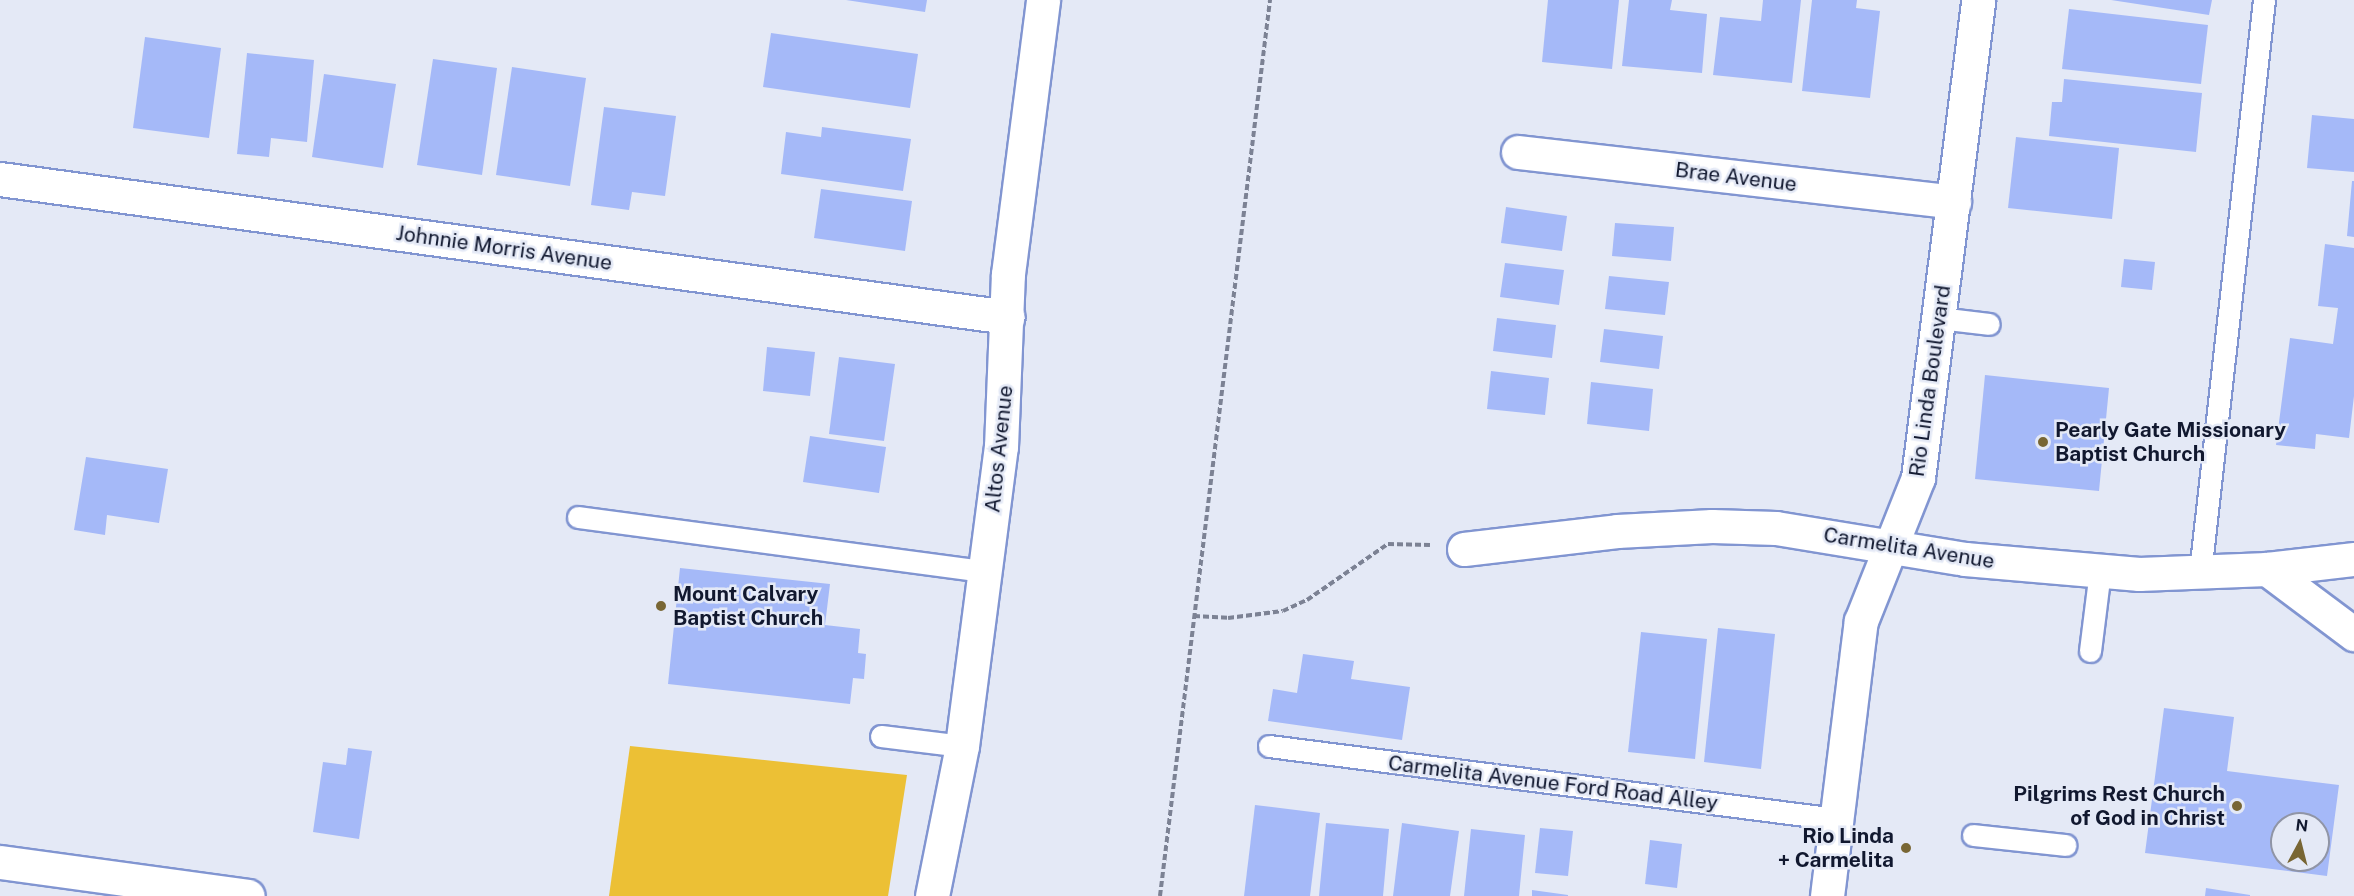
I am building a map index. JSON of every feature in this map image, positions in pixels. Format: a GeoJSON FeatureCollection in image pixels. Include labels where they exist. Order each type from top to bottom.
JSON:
{"type":"FeatureCollection","features":[{"type":"Feature","properties":{"kind":"street","name":"Altos Avenue"},"geometry":{"type":"LineString","coordinates":[[932,896],[962,746],[1001,447],[1008,274],[1043,0]]}},
{"type":"Feature","properties":{"kind":"street","name":"Rio Linda Boulevard"},"geometry":{"type":"LineString","coordinates":[[1827,896],[1861,621],[1918,478],[1978,0]]}},
{"type":"Feature","properties":{"kind":"street","name":"Brae Avenue"},"geometry":{"type":"LineString","coordinates":[[1518,152],[1954,202]]}},
{"type":"Feature","properties":{"kind":"street","name":"Johnnie Morris Avenue"},"geometry":{"type":"LineString","coordinates":[[0,179],[1008,317]]}},
{"type":"Feature","properties":{"kind":"street","name":"Carmelita Avenue"},"geometry":{"type":"LineString","coordinates":[[1464,549],[1617,531],[1712,526],[1776,528],[1892,544],[1965,559],[2100,571],[2200,573],[2267,569],[2354,559]]}},
{"type":"Feature","properties":{"kind":"street"},"geometry":{"type":"LineString","coordinates":[[2267,569],[2354,634]]}},
{"type":"Feature","properties":{"kind":"street"},"geometry":{"type":"LineString","coordinates":[[0,862],[150,889],[249,896]]}},
{"type":"Feature","properties":{"kind":"lane"},"geometry":{"type":"LineString","coordinates":[[2200,573],[2264,0]]}},
{"type":"Feature","properties":{"kind":"lane"},"geometry":{"type":"LineString","coordinates":[[1939,318],[1989,324]]}},
{"type":"Feature","properties":{"kind":"lane"},"geometry":{"type":"LineString","coordinates":[[578,517],[984,571]]}},
{"type":"Feature","properties":{"kind":"lane"},"geometry":{"type":"LineString","coordinates":[[2090,651],[2100,571]]}},
{"type":"Feature","properties":{"kind":"lane"},"geometry":{"type":"LineString","coordinates":[[881,736],[962,746]]}},
{"type":"Feature","properties":{"kind":"lane","name":"Carmelita Avenue Ford Road Alley"},"geometry":{"type":"LineString","coordinates":[[1269,746],[1836,819]]}},
{"type":"Feature","properties":{"kind":"lane"},"geometry":{"type":"LineString","coordinates":[[1973,835],[2065,845]]}},
{"type":"Feature","properties":{"kind":"path"},"geometry":{"type":"LineString","coordinates":[[1160,896],[1270,0]]}},
{"type":"Feature","properties":{"kind":"path"},"geometry":{"type":"LineString","coordinates":[[1194,616],[1228,618],[1283,610],[1330,585],[1388,544],[1402,541]]}},
{"type":"Feature","properties":{"kind":"shaded area"},"geometry":{"type":"Polygon","coordinates":[[[630,746],[907,775],[888,896],[609,896],[630,746]]]}},
{"type":"Feature","properties":{"kind":"building"},"geometry":{"type":"Polygon","coordinates":[[[846,0],[927,0],[925,12],[846,0]]]}},
{"type":"Feature","properties":{"kind":"building"},"geometry":{"type":"Polygon","coordinates":[[[1548,0],[1619,0],[1612,69],[1542,62],[1548,0]]]}},
{"type":"Feature","properties":{"kind":"building"},"geometry":{"type":"Polygon","coordinates":[[[1629,0],[1672,0],[1670,10],[1707,14],[1702,73],[1622,66],[1629,0]]]}},
{"type":"Feature","properties":{"kind":"building"},"geometry":{"type":"Polygon","coordinates":[[[1763,0],[1801,0],[1792,83],[1713,75],[1720,17],[1761,21],[1763,0]]]}},
{"type":"Feature","properties":{"kind":"building"},"geometry":{"type":"Polygon","coordinates":[[[1812,0],[1857,0],[1856,8],[1880,11],[1870,98],[1802,91],[1812,0]]]}},
{"type":"Feature","properties":{"kind":"building"},"geometry":{"type":"Polygon","coordinates":[[[2111,0],[2212,0],[2209,15],[2111,0]]]}},
{"type":"Feature","properties":{"kind":"building"},"geometry":{"type":"Polygon","coordinates":[[[2069,9],[2208,25],[2201,84],[2062,69],[2069,9]]]}},
{"type":"Feature","properties":{"kind":"building"},"geometry":{"type":"Polygon","coordinates":[[[771,33],[918,54],[910,108],[763,87],[771,33]]]}},
{"type":"Feature","properties":{"kind":"building"},"geometry":{"type":"Polygon","coordinates":[[[145,37],[221,48],[209,138],[133,128],[145,37]]]}},
{"type":"Feature","properties":{"kind":"building"},"geometry":{"type":"Polygon","coordinates":[[[247,53],[314,60],[307,142],[271,138],[269,157],[237,154],[247,53]]]}},
{"type":"Feature","properties":{"kind":"building"},"geometry":{"type":"Polygon","coordinates":[[[433,59],[497,68],[482,175],[417,165],[433,59]]]}},
{"type":"Feature","properties":{"kind":"building"},"geometry":{"type":"Polygon","coordinates":[[[512,67],[586,78],[570,186],[496,175],[512,67]]]}},
{"type":"Feature","properties":{"kind":"building"},"geometry":{"type":"Polygon","coordinates":[[[324,74],[396,84],[383,168],[312,157],[324,74]]]}},
{"type":"Feature","properties":{"kind":"building"},"geometry":{"type":"Polygon","coordinates":[[[2064,79],[2202,93],[2196,152],[2049,136],[2052,102],[2062,102],[2064,79]]]}},
{"type":"Feature","properties":{"kind":"building"},"geometry":{"type":"Polygon","coordinates":[[[604,107],[676,116],[665,196],[632,192],[629,210],[591,205],[604,107]]]}},
{"type":"Feature","properties":{"kind":"building"},"geometry":{"type":"Polygon","coordinates":[[[2312,115],[2354,119],[2354,172],[2307,168],[2312,115]]]}},
{"type":"Feature","properties":{"kind":"building"},"geometry":{"type":"Polygon","coordinates":[[[822,127],[911,139],[903,191],[781,174],[786,132],[821,137],[822,127]]]}},
{"type":"Feature","properties":{"kind":"building"},"geometry":{"type":"Polygon","coordinates":[[[2016,137],[2119,148],[2112,219],[2008,208],[2016,137]]]}},
{"type":"Feature","properties":{"kind":"building"},"geometry":{"type":"Polygon","coordinates":[[[2352,181],[2354,181],[2354,237],[2347,236],[2352,181]]]}},
{"type":"Feature","properties":{"kind":"building"},"geometry":{"type":"Polygon","coordinates":[[[821,189],[912,201],[905,251],[814,238],[821,189]]]}},
{"type":"Feature","properties":{"kind":"building"},"geometry":{"type":"Polygon","coordinates":[[[1506,207],[1567,216],[1562,251],[1501,243],[1506,207]]]}},
{"type":"Feature","properties":{"kind":"building"},"geometry":{"type":"Polygon","coordinates":[[[1615,223],[1674,227],[1671,261],[1612,256],[1615,223]]]}},
{"type":"Feature","properties":{"kind":"building"},"geometry":{"type":"Polygon","coordinates":[[[2325,244],[2354,248],[2354,396],[2349,438],[2316,434],[2315,449],[2276,445],[2290,338],[2333,344],[2338,308],[2318,306],[2325,244]]]}},
{"type":"Feature","properties":{"kind":"building"},"geometry":{"type":"Polygon","coordinates":[[[2124,259],[2155,262],[2152,290],[2121,287],[2124,259]]]}},
{"type":"Feature","properties":{"kind":"building"},"geometry":{"type":"Polygon","coordinates":[[[1505,263],[1564,270],[1559,305],[1500,297],[1505,263]]]}},
{"type":"Feature","properties":{"kind":"building"},"geometry":{"type":"Polygon","coordinates":[[[1609,276],[1669,282],[1665,315],[1605,309],[1609,276]]]}},
{"type":"Feature","properties":{"kind":"building"},"geometry":{"type":"Polygon","coordinates":[[[1497,318],[1556,325],[1552,358],[1493,351],[1497,318]]]}},
{"type":"Feature","properties":{"kind":"building"},"geometry":{"type":"Polygon","coordinates":[[[1604,329],[1663,336],[1659,369],[1600,362],[1604,329]]]}},
{"type":"Feature","properties":{"kind":"building"},"geometry":{"type":"Polygon","coordinates":[[[767,347],[815,352],[810,396],[763,391],[767,347]]]}},
{"type":"Feature","properties":{"kind":"building"},"geometry":{"type":"Polygon","coordinates":[[[839,357],[895,364],[884,441],[829,434],[839,357]]]}},
{"type":"Feature","properties":{"kind":"building"},"geometry":{"type":"Polygon","coordinates":[[[1491,371],[1549,378],[1545,415],[1487,409],[1491,371]]]}},
{"type":"Feature","properties":{"kind":"building"},"geometry":{"type":"Polygon","coordinates":[[[1985,375],[2109,388],[2099,491],[1975,479],[1985,375]]]}},
{"type":"Feature","properties":{"kind":"building"},"geometry":{"type":"Polygon","coordinates":[[[1591,382],[1653,389],[1649,431],[1587,424],[1591,382]]]}},
{"type":"Feature","properties":{"kind":"building"},"geometry":{"type":"Polygon","coordinates":[[[810,436],[886,447],[879,493],[803,482],[810,436]]]}},
{"type":"Feature","properties":{"kind":"building"},"geometry":{"type":"Polygon","coordinates":[[[86,457],[168,469],[159,523],[107,515],[105,535],[74,530],[86,457]]]}},
{"type":"Feature","properties":{"kind":"building"},"geometry":{"type":"Polygon","coordinates":[[[680,568],[830,584],[825,625],[860,629],[858,653],[866,654],[864,679],[853,678],[850,704],[668,684],[680,568]]]}},
{"type":"Feature","properties":{"kind":"building"},"geometry":{"type":"Polygon","coordinates":[[[1718,628],[1775,634],[1761,769],[1704,762],[1718,628]]]}},
{"type":"Feature","properties":{"kind":"building"},"geometry":{"type":"Polygon","coordinates":[[[1641,632],[1707,639],[1695,759],[1628,752],[1641,632]]]}},
{"type":"Feature","properties":{"kind":"building"},"geometry":{"type":"Polygon","coordinates":[[[1303,654],[1354,661],[1351,679],[1410,687],[1402,740],[1268,721],[1273,689],[1297,693],[1303,654]]]}},
{"type":"Feature","properties":{"kind":"building"},"geometry":{"type":"Polygon","coordinates":[[[2164,708],[2234,717],[2227,771],[2339,785],[2330,853],[2330,812],[2270,812],[2270,869],[2145,853],[2164,708]]]}},
{"type":"Feature","properties":{"kind":"building"},"geometry":{"type":"Polygon","coordinates":[[[348,748],[372,751],[359,839],[313,832],[323,762],[346,765],[348,748]]]}},
{"type":"Feature","properties":{"kind":"building"},"geometry":{"type":"Polygon","coordinates":[[[1255,805],[1320,813],[1310,896],[1244,896],[1255,805]]]}},
{"type":"Feature","properties":{"kind":"building"},"geometry":{"type":"Polygon","coordinates":[[[1326,823],[1389,829],[1383,896],[1319,896],[1326,823]]]}},
{"type":"Feature","properties":{"kind":"building"},"geometry":{"type":"Polygon","coordinates":[[[1402,823],[1459,831],[1450,896],[1393,896],[1402,823]]]}},
{"type":"Feature","properties":{"kind":"building"},"geometry":{"type":"Polygon","coordinates":[[[1540,828],[1573,831],[1568,876],[1535,873],[1540,828]]]}},
{"type":"Feature","properties":{"kind":"building"},"geometry":{"type":"Polygon","coordinates":[[[1471,829],[1525,835],[1519,896],[1464,896],[1471,829]]]}},
{"type":"Feature","properties":{"kind":"building"},"geometry":{"type":"Polygon","coordinates":[[[1650,840],[1682,844],[1677,888],[1645,884],[1650,840]]]}},
{"type":"Feature","properties":{"kind":"building"},"geometry":{"type":"Polygon","coordinates":[[[2295,872],[2328,872],[2327,876],[2295,872]]]}},
{"type":"Feature","properties":{"kind":"building"},"geometry":{"type":"Polygon","coordinates":[[[2206,888],[2250,895],[2250,896],[2205,896],[2206,888]]]}},
{"type":"Feature","properties":{"kind":"building"},"geometry":{"type":"Polygon","coordinates":[[[1532,890],[1568,895],[1568,896],[1532,896],[1532,890]]]}},
{"type":"Feature","properties":{"kind":"place","name":"Pearly Gate Missionary Baptist Church"},"geometry":{"type":"Point","coordinates":[2043,442]}},
{"type":"Feature","properties":{"kind":"place","name":"Mount Calvary Baptist Church"},"geometry":{"type":"Point","coordinates":[661,606]}},
{"type":"Feature","properties":{"kind":"place","name":"Pilgrims Rest Church of God in Christ"},"geometry":{"type":"Point","coordinates":[2237,806]}},
{"type":"Feature","properties":{"kind":"place","name":"Rio Linda + Carmelita"},"geometry":{"type":"Point","coordinates":[1906,848]}}]}
